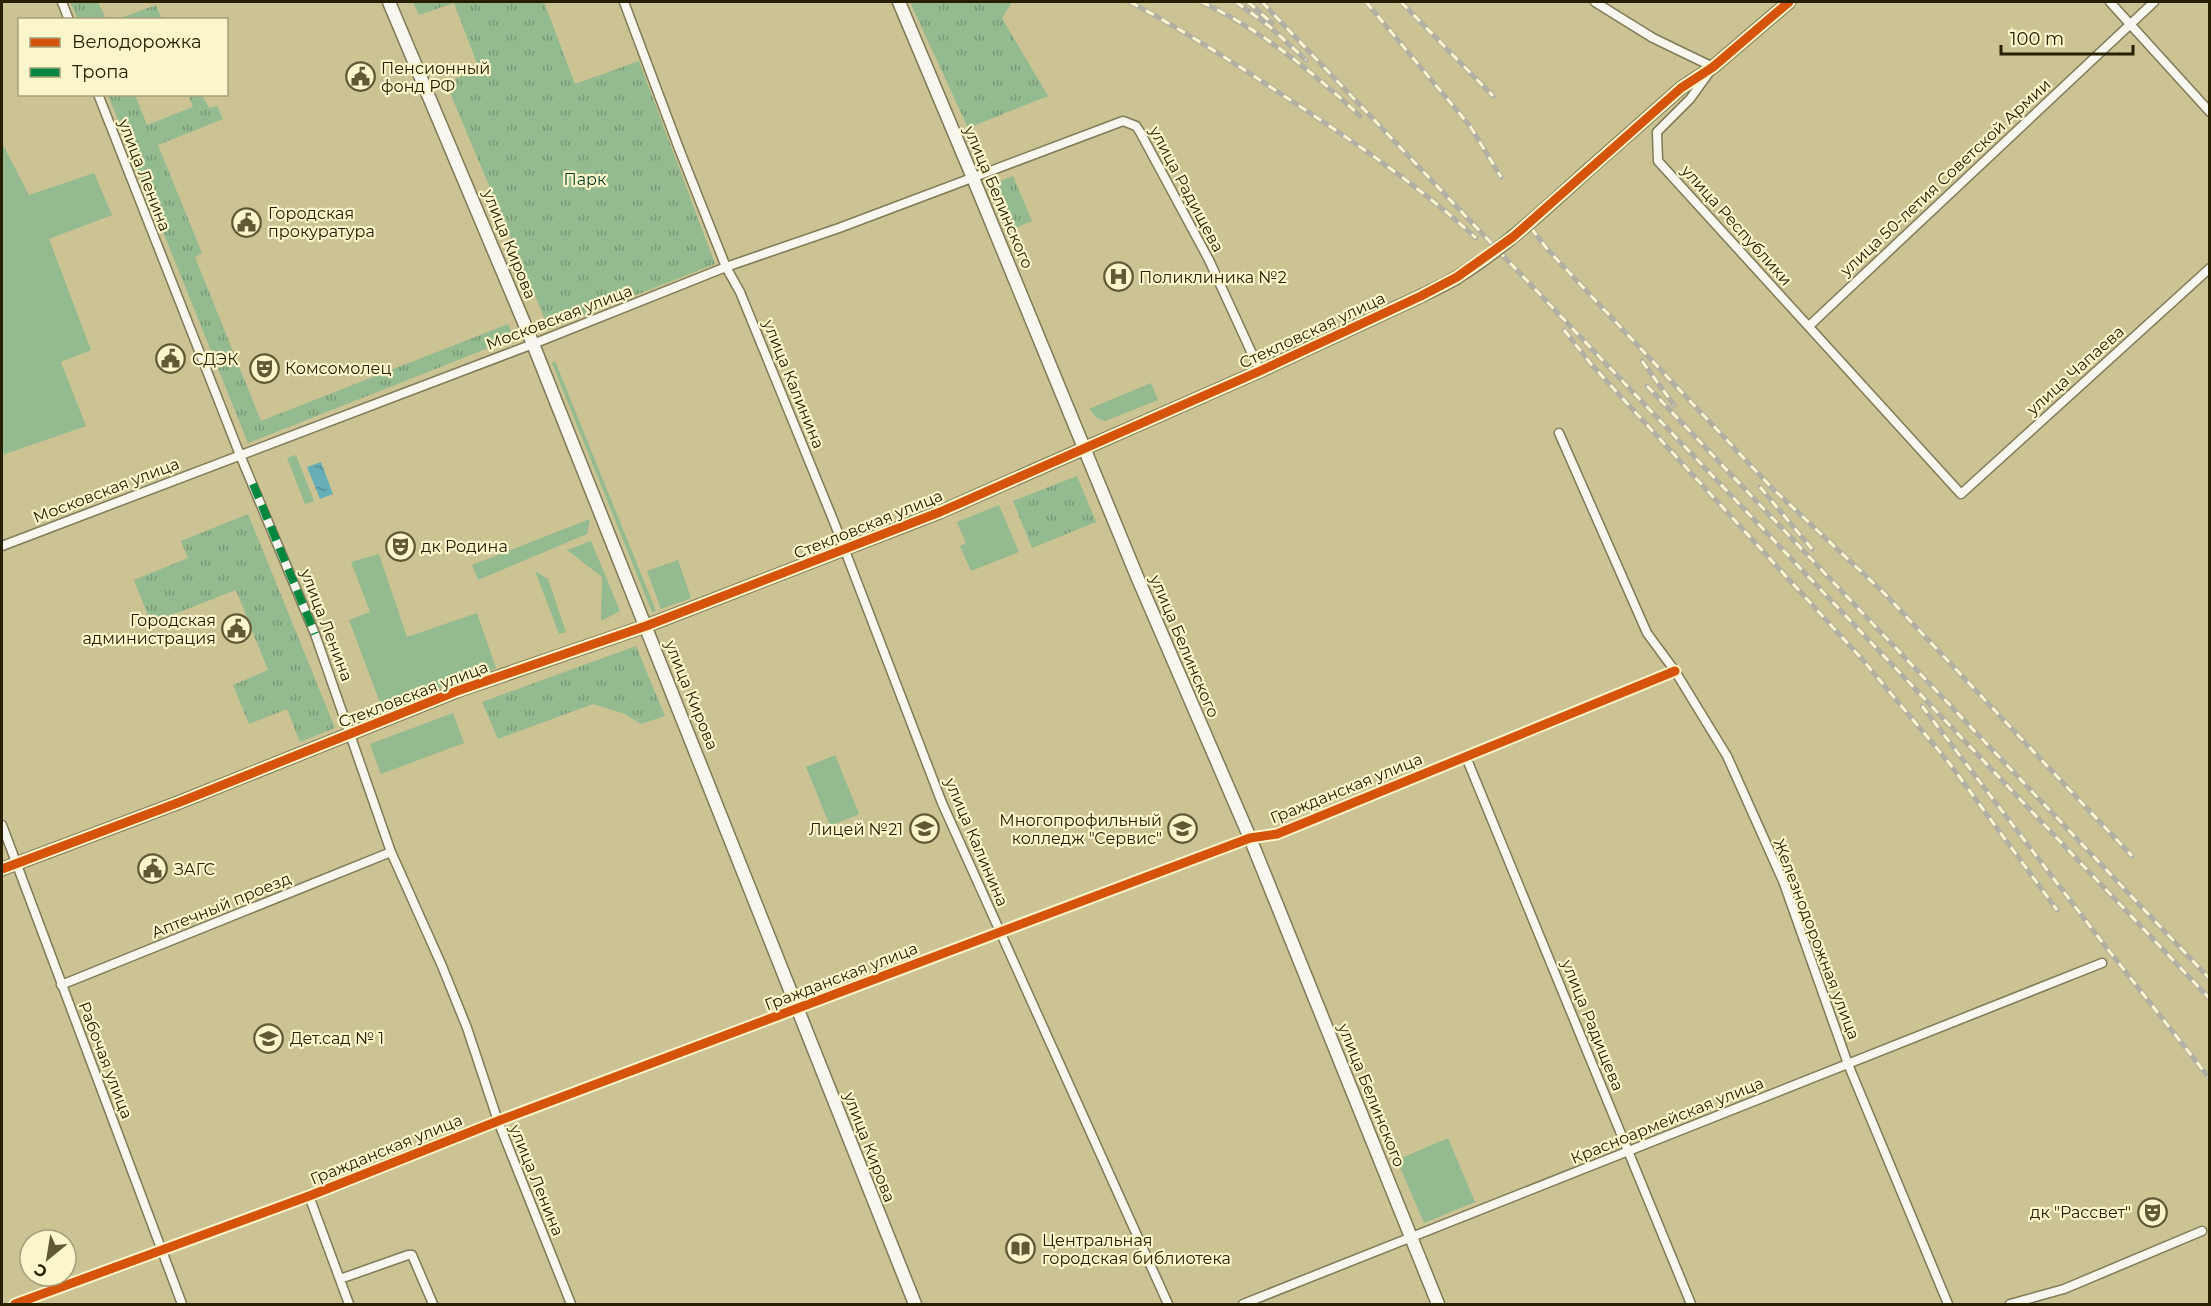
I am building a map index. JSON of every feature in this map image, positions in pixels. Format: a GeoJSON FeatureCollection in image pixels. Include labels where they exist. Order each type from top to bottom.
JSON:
{"type":"FeatureCollection","features":[{"type":"Feature","properties":{"kind":"street"},"geometry":{"type":"LineString","coordinates":[[62,2],[68,18]]}},
{"type":"Feature","properties":{"kind":"street","name":"улица Кирова"},"geometry":{"type":"LineString","coordinates":[[389,2],[533,344],[915,1305]]}},
{"type":"Feature","properties":{"kind":"street","name":"улица Калинина"},"geometry":{"type":"LineString","coordinates":[[624,2],[726,267],[740,292],[845,549],[942,802],[1168,1305]]}},
{"type":"Feature","properties":{"kind":"street","name":"улица Белинского"},"geometry":{"type":"LineString","coordinates":[[899,2],[1137,579],[1250,838],[1438,1305]]}},
{"type":"Feature","properties":{"kind":"street"},"geometry":{"type":"LineString","coordinates":[[1595,2],[1653,38],[1713,67]]}},
{"type":"Feature","properties":{"kind":"street","name":"Стекловская улица"},"geometry":{"type":"LineString","coordinates":[[2,869],[180,802],[456,691],[646,626],[940,512],[1260,371],[1421,296],[1482,261],[1513,237],[1681,88],[1713,67],[1789,2]]}},
{"type":"Feature","properties":{"kind":"street"},"geometry":{"type":"LineString","coordinates":[[2110,2],[2210,112]]}},
{"type":"Feature","properties":{"kind":"street","name":"улица 50-летия Советской Армии"},"geometry":{"type":"LineString","coordinates":[[1809,326],[2154,2]]}},
{"type":"Feature","properties":{"kind":"street","name":"улица Республики"},"geometry":{"type":"LineString","coordinates":[[1713,67],[1690,99],[1657,132],[1658,161],[1961,494]]}},
{"type":"Feature","properties":{"kind":"street","name":"улица Ленина"},"geometry":{"type":"LineString","coordinates":[[99,96],[240,455],[315,634],[391,852],[467,1028],[498,1121],[571,1305]]}},
{"type":"Feature","properties":{"kind":"street","name":"Московская улица"},"geometry":{"type":"LineString","coordinates":[[2,546],[533,344],[726,267],[839,228],[1117,122],[1130,122]]}},
{"type":"Feature","properties":{"kind":"street","name":"улица Радищева"},"geometry":{"type":"LineString","coordinates":[[1130,122],[1140,132],[1209,260],[1260,371]]}},
{"type":"Feature","properties":{"kind":"street","name":"улица Чапаева"},"geometry":{"type":"LineString","coordinates":[[1961,494],[2210,268]]}},
{"type":"Feature","properties":{"kind":"street","name":"Железнодорожная улица"},"geometry":{"type":"LineString","coordinates":[[1559,433],[1647,633],[1675,671],[1727,756],[1783,881],[1848,1064],[1948,1305]]}},
{"type":"Feature","properties":{"kind":"street","name":"Гражданская улица"},"geometry":{"type":"LineString","coordinates":[[15,1305],[309,1196],[498,1121],[1250,838],[1277,834],[1675,671]]}},
{"type":"Feature","properties":{"kind":"street","name":"улица Радищева"},"geometry":{"type":"LineString","coordinates":[[1466,757],[1691,1305]]}},
{"type":"Feature","properties":{"kind":"street","name":"Рабочая улица"},"geometry":{"type":"LineString","coordinates":[[2,825],[182,1305]]}},
{"type":"Feature","properties":{"kind":"street","name":"Аптечный проезд"},"geometry":{"type":"LineString","coordinates":[[61,985],[391,852]]}},
{"type":"Feature","properties":{"kind":"street","name":"Красноармейская улица"},"geometry":{"type":"LineString","coordinates":[[1243,1305],[2102,963]]}},
{"type":"Feature","properties":{"kind":"street"},"geometry":{"type":"LineString","coordinates":[[309,1196],[349,1305]]}},
{"type":"Feature","properties":{"kind":"street"},"geometry":{"type":"LineString","coordinates":[[2010,1305],[2064,1289],[2202,1231]]}},
{"type":"Feature","properties":{"kind":"street"},"geometry":{"type":"LineString","coordinates":[[339,1279],[412,1255],[433,1305]]}},
{"type":"Feature","properties":{"kind":"green space"},"geometry":{"type":"Polygon","coordinates":[[[70,2],[98,2],[106,18],[78,18],[70,2]]]}},
{"type":"Feature","properties":{"kind":"green space","name":"Парк"},"geometry":{"type":"Polygon","coordinates":[[[413,2],[544,2],[575,84],[639,61],[715,264],[549,329],[446,83],[479,69],[454,3],[419,15],[413,2]]]}},
{"type":"Feature","properties":{"kind":"green space"},"geometry":{"type":"Polygon","coordinates":[[[910,2],[1012,2],[1002,18],[1048,96],[968,128],[910,2]]]}},
{"type":"Feature","properties":{"kind":"green space"},"geometry":{"type":"Polygon","coordinates":[[[156,5],[162,18],[121,18],[156,5]]]}},
{"type":"Feature","properties":{"kind":"green space"},"geometry":{"type":"Polygon","coordinates":[[[108,96],[135,96],[147,125],[193,107],[189,97],[203,96],[209,108],[217,106],[223,119],[158,145],[202,253],[195,257],[261,421],[508,324],[514,338],[248,443],[108,96]]]}},
{"type":"Feature","properties":{"kind":"green space"},"geometry":{"type":"Polygon","coordinates":[[[2,143],[29,195],[94,173],[112,215],[49,239],[91,350],[61,362],[86,426],[2,455],[2,143]]]}},
{"type":"Feature","properties":{"kind":"green space"},"geometry":{"type":"Polygon","coordinates":[[[1013,176],[1032,221],[1007,231],[988,186],[1013,176]]]}},
{"type":"Feature","properties":{"kind":"green space"},"geometry":{"type":"Polygon","coordinates":[[[555,361],[656,611],[652,612],[552,363],[555,361]]]}},
{"type":"Feature","properties":{"kind":"green space"},"geometry":{"type":"Polygon","coordinates":[[[1151,383],[1158,400],[1105,421],[1097,418],[1089,409],[1151,383]]]}},
{"type":"Feature","properties":{"kind":"green space"},"geometry":{"type":"Polygon","coordinates":[[[296,455],[314,501],[305,504],[287,458],[296,455]]]}},
{"type":"Feature","properties":{"kind":"green space"},"geometry":{"type":"Polygon","coordinates":[[[1077,476],[1096,522],[1032,548],[1013,501],[1077,476]]]}},
{"type":"Feature","properties":{"kind":"green space"},"geometry":{"type":"Polygon","coordinates":[[[999,505],[1019,552],[971,571],[960,546],[966,543],[957,522],[999,505]]]}},
{"type":"Feature","properties":{"kind":"green space"},"geometry":{"type":"Polygon","coordinates":[[[248,514],[335,728],[300,742],[287,709],[249,724],[233,685],[268,670],[236,590],[151,623],[134,580],[188,558],[181,541],[248,514]]]}},
{"type":"Feature","properties":{"kind":"green space"},"geometry":{"type":"Polygon","coordinates":[[[590,519],[587,534],[478,580],[472,565],[590,519]]]}},
{"type":"Feature","properties":{"kind":"green space"},"geometry":{"type":"Polygon","coordinates":[[[591,541],[620,611],[601,621],[602,577],[567,550],[591,541]]]}},
{"type":"Feature","properties":{"kind":"green space"},"geometry":{"type":"Polygon","coordinates":[[[379,554],[407,637],[477,613],[496,668],[382,708],[349,620],[370,612],[351,562],[379,554]]]}},
{"type":"Feature","properties":{"kind":"green space"},"geometry":{"type":"Polygon","coordinates":[[[678,560],[691,598],[661,609],[647,571],[678,560]]]}},
{"type":"Feature","properties":{"kind":"green space"},"geometry":{"type":"Polygon","coordinates":[[[535,571],[548,579],[566,632],[559,634],[535,571]]]}},
{"type":"Feature","properties":{"kind":"green space"},"geometry":{"type":"Polygon","coordinates":[[[636,646],[665,716],[641,724],[625,714],[593,704],[498,739],[482,702],[636,646]]]}},
{"type":"Feature","properties":{"kind":"green space"},"geometry":{"type":"Polygon","coordinates":[[[453,713],[464,743],[381,774],[370,744],[453,713]]]}},
{"type":"Feature","properties":{"kind":"green space"},"geometry":{"type":"Polygon","coordinates":[[[835,755],[859,814],[830,826],[806,767],[835,755]]]}},
{"type":"Feature","properties":{"kind":"green space"},"geometry":{"type":"Polygon","coordinates":[[[1448,1138],[1475,1202],[1424,1223],[1397,1160],[1448,1138]]]}},
{"type":"Feature","properties":{"kind":"water"},"geometry":{"type":"Polygon","coordinates":[[[321,462],[333,494],[320,499],[307,467],[321,462]]]}},
{"type":"Feature","properties":{"kind":"railway"},"geometry":{"type":"LineString","coordinates":[[1130,2],[1224,57],[1355,143],[1429,198],[1476,238]]}},
{"type":"Feature","properties":{"kind":"railway"},"geometry":{"type":"LineString","coordinates":[[1201,2],[1244,25],[1285,52],[1360,116]]}},
{"type":"Feature","properties":{"kind":"railway"},"geometry":{"type":"LineString","coordinates":[[1236,2],[1269,26],[1306,60]]}},
{"type":"Feature","properties":{"kind":"railway"},"geometry":{"type":"LineString","coordinates":[[1248,2],[1272,23]]}},
{"type":"Feature","properties":{"kind":"railway"},"geometry":{"type":"LineString","coordinates":[[1262,2],[2210,999]]}},
{"type":"Feature","properties":{"kind":"railway"},"geometry":{"type":"LineString","coordinates":[[1366,2],[1470,126],[1501,177]]}},
{"type":"Feature","properties":{"kind":"railway"},"geometry":{"type":"LineString","coordinates":[[1401,2],[1493,96]]}},
{"type":"Feature","properties":{"kind":"railway"},"geometry":{"type":"LineString","coordinates":[[1531,228],[1548,250],[1771,487],[1884,593],[2132,856]]}},
{"type":"Feature","properties":{"kind":"railway"},"geometry":{"type":"LineString","coordinates":[[1564,330],[1591,364],[1862,659],[1950,764],[2057,910]]}},
{"type":"Feature","properties":{"kind":"railway"},"geometry":{"type":"LineString","coordinates":[[1642,361],[1674,405]]}},
{"type":"Feature","properties":{"kind":"railway"},"geometry":{"type":"LineString","coordinates":[[1647,386],[2210,979]]}},
{"type":"Feature","properties":{"kind":"railway"},"geometry":{"type":"LineString","coordinates":[[1760,487],[1812,549]]}},
{"type":"Feature","properties":{"kind":"railway"},"geometry":{"type":"LineString","coordinates":[[1922,706],[2210,1079]]}},
{"type":"Feature","properties":{"kind":"marked path"},"geometry":{"type":"LineString","coordinates":[[253,484],[315,634]]}},
{"type":"Feature","properties":{"kind":"cycle path"},"geometry":{"type":"LineString","coordinates":[[2,869],[180,802],[457,691],[646,626],[940,512],[1260,371],[1421,296],[1457,277],[1513,237],[1681,88],[1713,67],[1789,2]]}},
{"type":"Feature","properties":{"kind":"cycle path"},"geometry":{"type":"LineString","coordinates":[[15,1304],[309,1196],[498,1121],[1250,838],[1277,834],[1675,671]]}},
{"type":"Feature","properties":{"kind":"place","name":"Пенсионный фонд РФ"},"geometry":{"type":"Point","coordinates":[360,77]}},
{"type":"Feature","properties":{"kind":"place","name":"Городская прокуратура"},"geometry":{"type":"Point","coordinates":[247,222]}},
{"type":"Feature","properties":{"kind":"place","name":"Поликлиника №2"},"geometry":{"type":"Point","coordinates":[1118,277]}},
{"type":"Feature","properties":{"kind":"place","name":"СДЭК"},"geometry":{"type":"Point","coordinates":[171,359]}},
{"type":"Feature","properties":{"kind":"place","name":"Комсомолец"},"geometry":{"type":"Point","coordinates":[264,368]}},
{"type":"Feature","properties":{"kind":"place","name":"дк Родина"},"geometry":{"type":"Point","coordinates":[400,546]}},
{"type":"Feature","properties":{"kind":"place","name":"Городская администрация"},"geometry":{"type":"Point","coordinates":[237,629]}},
{"type":"Feature","properties":{"kind":"place","name":"Лицей №21"},"geometry":{"type":"Point","coordinates":[924,829]}},
{"type":"Feature","properties":{"kind":"place","name":"Многопрофильный колледж \"Сервис\""},"geometry":{"type":"Point","coordinates":[1183,829]}},
{"type":"Feature","properties":{"kind":"place","name":"ЗАГС"},"geometry":{"type":"Point","coordinates":[153,869]}},
{"type":"Feature","properties":{"kind":"place","name":"Дет.сад № 1"},"geometry":{"type":"Point","coordinates":[269,1038]}},
{"type":"Feature","properties":{"kind":"place","name":"дк \"Рассвет\""},"geometry":{"type":"Point","coordinates":[2152,1212]}},
{"type":"Feature","properties":{"kind":"place","name":"Центральная городская библиотека"},"geometry":{"type":"Point","coordinates":[1021,1249]}}]}
